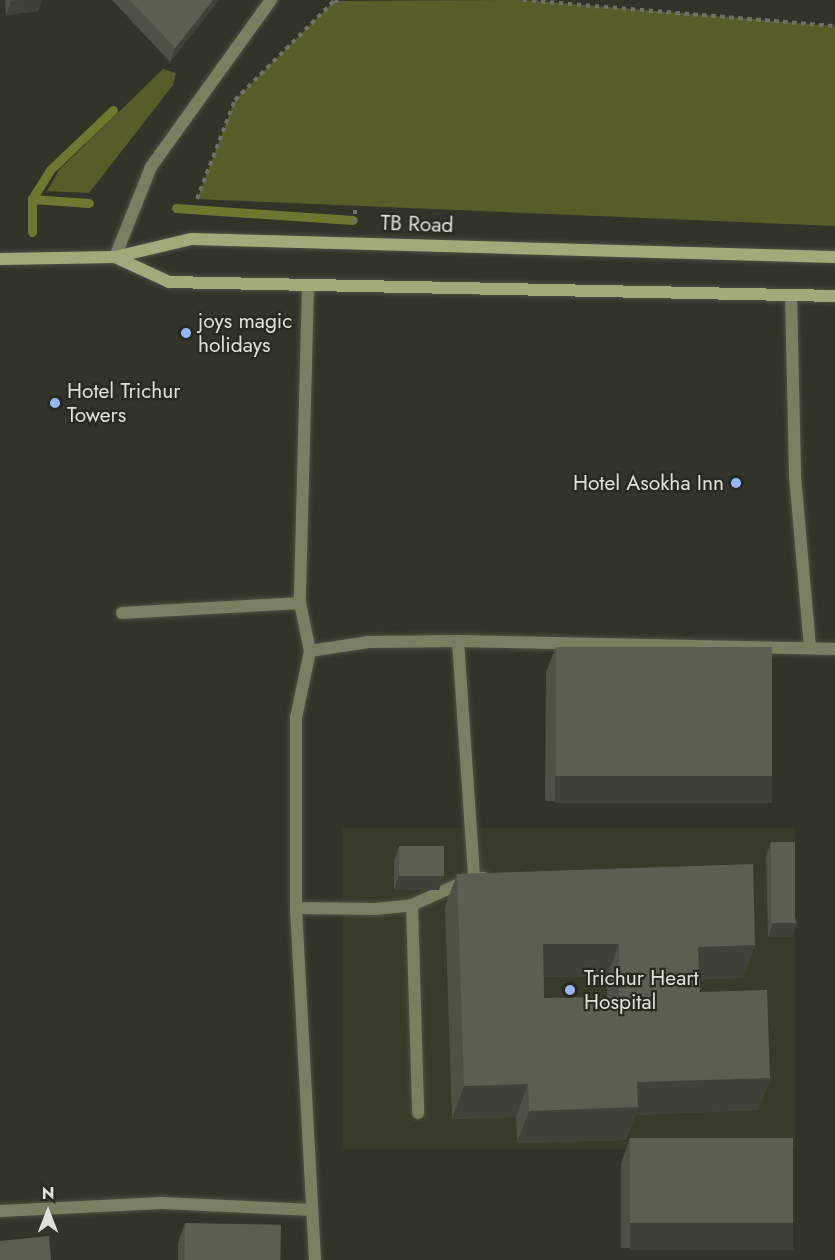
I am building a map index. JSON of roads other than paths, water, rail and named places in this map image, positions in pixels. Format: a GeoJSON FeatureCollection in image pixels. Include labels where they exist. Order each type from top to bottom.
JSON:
{"type":"FeatureCollection","features":[{"type":"Feature","properties":{"kind":"main road","name":"TB Road"},"geometry":{"type":"LineString","coordinates":[[0,259],[115,257],[192,239],[835,257]]}},
{"type":"Feature","properties":{"kind":"main road"},"geometry":{"type":"LineString","coordinates":[[115,257],[169,282],[309,287],[835,296]]}},
{"type":"Feature","properties":{"kind":"street"},"geometry":{"type":"LineString","coordinates":[[115,257],[151,167],[271,0]]}},
{"type":"Feature","properties":{"kind":"street"},"geometry":{"type":"LineString","coordinates":[[309,287],[300,603],[310,651],[296,718],[296,908],[315,1260]]}},
{"type":"Feature","properties":{"kind":"street"},"geometry":{"type":"LineString","coordinates":[[791,295],[795,476],[810,648]]}},
{"type":"Feature","properties":{"kind":"street"},"geometry":{"type":"LineString","coordinates":[[122,614],[300,603]]}},
{"type":"Feature","properties":{"kind":"street"},"geometry":{"type":"LineString","coordinates":[[310,651],[369,642],[835,649]]}},
{"type":"Feature","properties":{"kind":"street"},"geometry":{"type":"LineString","coordinates":[[458,642],[474,878]]}},
{"type":"Feature","properties":{"kind":"street"},"geometry":{"type":"LineString","coordinates":[[296,908],[376,909],[412,904],[474,878],[498,878]]}},
{"type":"Feature","properties":{"kind":"street"},"geometry":{"type":"LineString","coordinates":[[412,904],[418,1113]]}},
{"type":"Feature","properties":{"kind":"street"},"geometry":{"type":"LineString","coordinates":[[0,1211],[162,1203],[312,1210]]}},
{"type":"Feature","properties":{"kind":"waterway"},"geometry":{"type":"LineString","coordinates":[[32,232],[32,199],[50,170],[113,110]]}},
{"type":"Feature","properties":{"kind":"waterway"},"geometry":{"type":"LineString","coordinates":[[32,199],[89,203]]}},
{"type":"Feature","properties":{"kind":"waterway"},"geometry":{"type":"LineString","coordinates":[[176,208],[353,220]]}},
{"type":"Feature","properties":{"kind":"place","name":"joys magic holidays"},"geometry":{"type":"Point","coordinates":[186,333]}},
{"type":"Feature","properties":{"kind":"place","name":"Hotel Trichur Towers"},"geometry":{"type":"Point","coordinates":[55,403]}},
{"type":"Feature","properties":{"kind":"place","name":"Hotel Asokha Inn"},"geometry":{"type":"Point","coordinates":[736,483]}},
{"type":"Feature","properties":{"kind":"place","name":"Trichur Heart Hospital"},"geometry":{"type":"Point","coordinates":[570,990]}}]}
